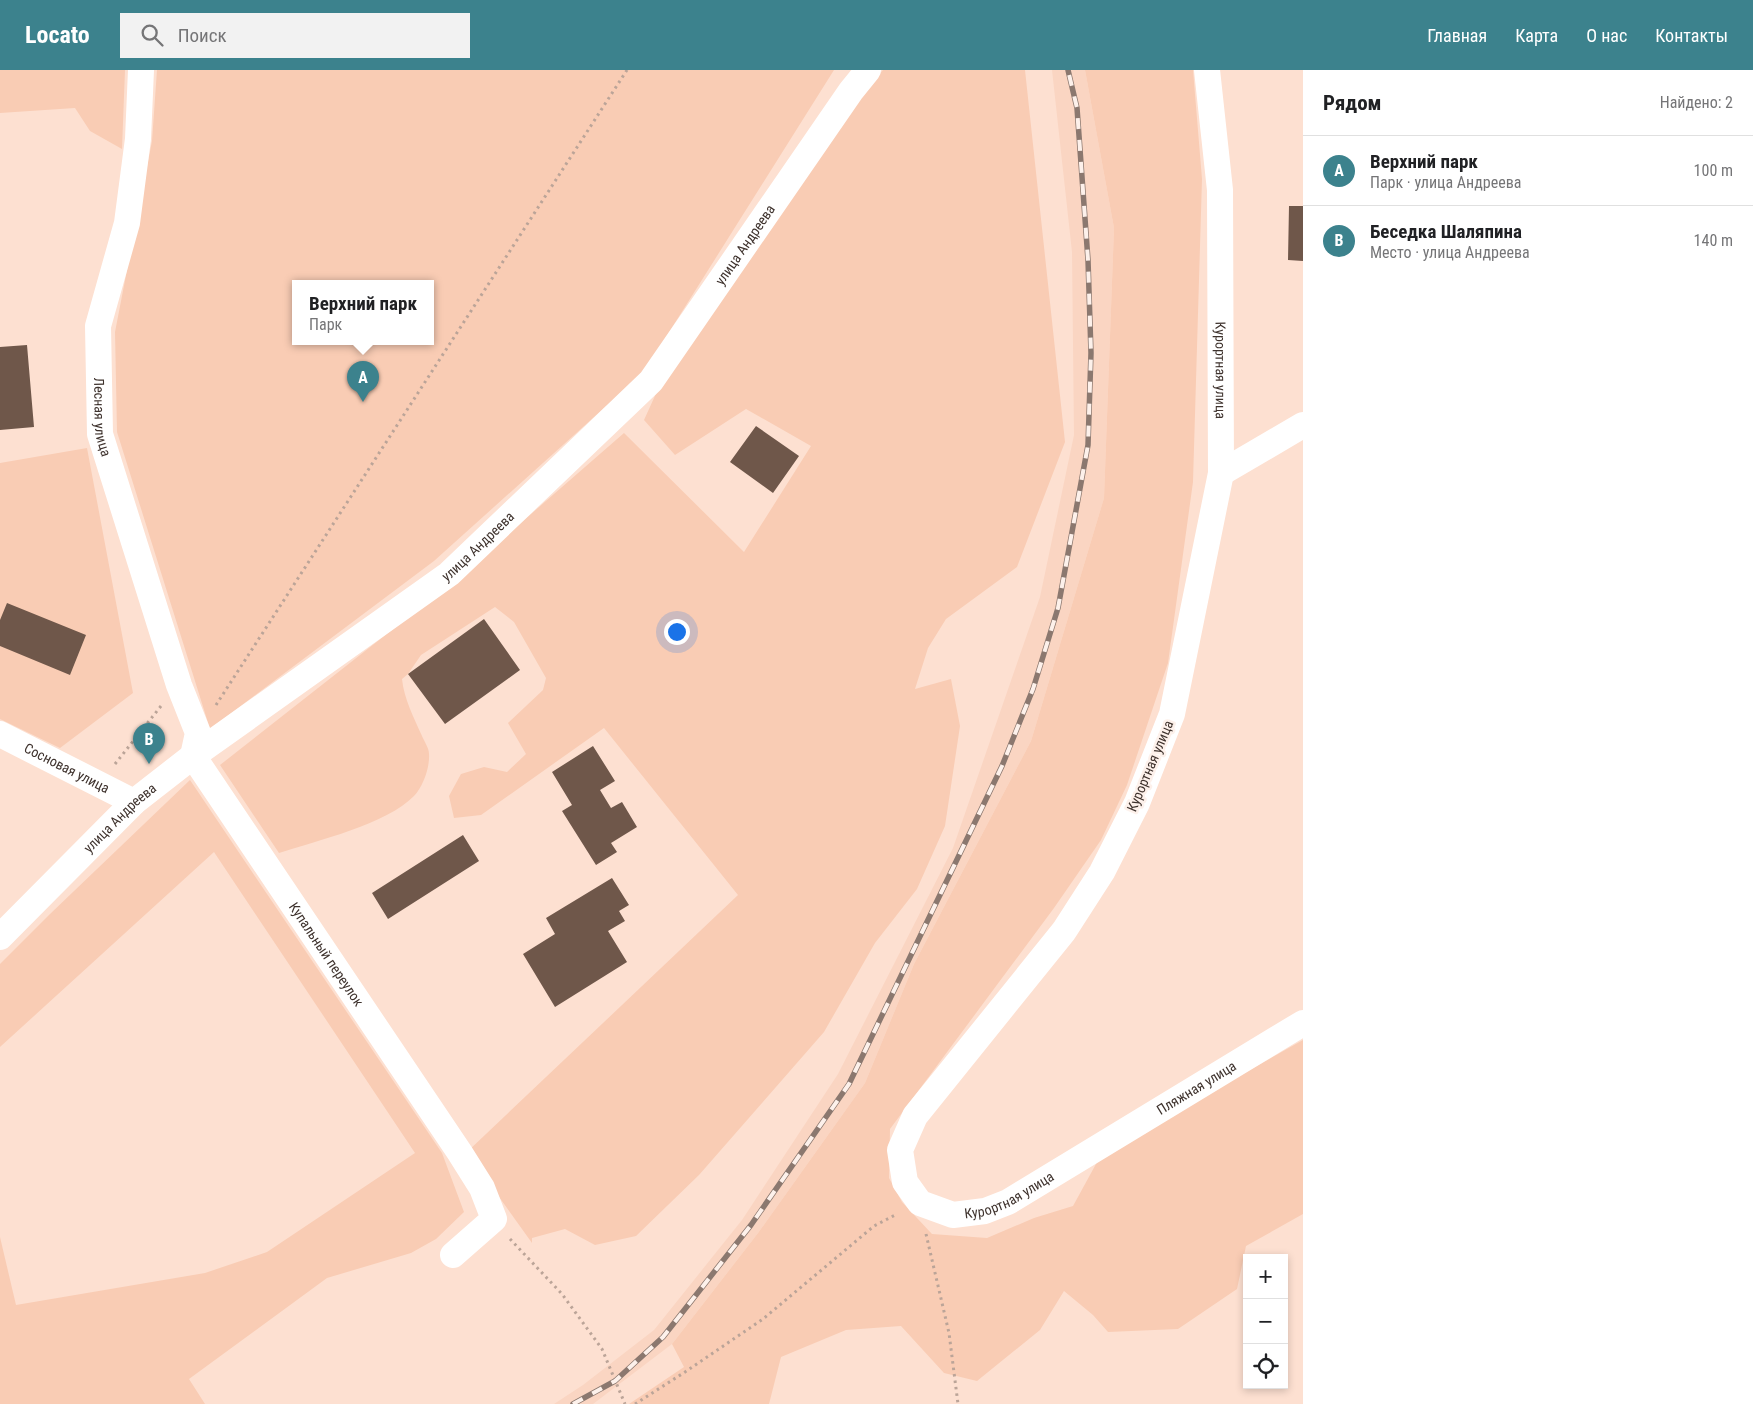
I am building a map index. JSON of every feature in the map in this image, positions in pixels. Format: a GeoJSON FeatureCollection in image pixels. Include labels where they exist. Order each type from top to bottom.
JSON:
{"type":"FeatureCollection","features":[{"type":"Feature","properties":{"kind":"street","name":"Лесная улица"},"geometry":{"type":"LineString","coordinates":[[141,70],[138,139],[127,223],[98,326],[100,434],[195,745]]}},
{"type":"Feature","properties":{"kind":"street","name":"улица Андреева"},"geometry":{"type":"LineString","coordinates":[[0,937],[134,802],[195,745],[449,574],[651,381],[851,91],[868,70]]}},
{"type":"Feature","properties":{"kind":"street","name":"Курортная улица"},"geometry":{"type":"LineString","coordinates":[[1089,1152],[1008,1202],[985,1211],[953,1215],[920,1203],[905,1182],[900,1150],[915,1116],[1064,931],[1102,872],[1137,803],[1172,714],[1221,473],[1220,190],[1207,70]]}},
{"type":"Feature","properties":{"kind":"street"},"geometry":{"type":"LineString","coordinates":[[1221,473],[1303,425]]}},
{"type":"Feature","properties":{"kind":"street","name":"Сосновая улица"},"geometry":{"type":"LineString","coordinates":[[0,734],[134,802]]}},
{"type":"Feature","properties":{"kind":"street","name":"Купальный переулок"},"geometry":{"type":"LineString","coordinates":[[195,745],[460,1153],[482,1188],[494,1219]]}},
{"type":"Feature","properties":{"kind":"street","name":"Пляжная улица"},"geometry":{"type":"LineString","coordinates":[[1089,1152],[1303,1023]]}},
{"type":"Feature","properties":{"kind":"street"},"geometry":{"type":"LineString","coordinates":[[453,1255],[494,1219]]}},
{"type":"Feature","properties":{"kind":"path"},"geometry":{"type":"LineString","coordinates":[[195,745],[627,70]]}},
{"type":"Feature","properties":{"kind":"path"},"geometry":{"type":"LineString","coordinates":[[98,784],[178,685]]}},
{"type":"Feature","properties":{"kind":"path"},"geometry":{"type":"LineString","coordinates":[[635,1404],[763,1319],[874,1226],[920,1203],[949,1333],[958,1404]]}},
{"type":"Feature","properties":{"kind":"path"},"geometry":{"type":"LineString","coordinates":[[494,1219],[510,1240],[562,1294],[602,1349],[625,1404]]}},
{"type":"Feature","properties":{"kind":"shaded area"},"geometry":{"type":"Polygon","coordinates":[[[0,70],[125,70],[122,149],[90,131],[75,108],[0,113],[0,70]]]}},
{"type":"Feature","properties":{"kind":"shaded area"},"geometry":{"type":"Polygon","coordinates":[[[157,70],[834,70],[644,372],[434,561],[210,729],[117,432],[115,332],[152,141],[157,70]]]}},
{"type":"Feature","properties":{"kind":"shaded area"},"geometry":{"type":"Polygon","coordinates":[[[883,70],[1025,70],[1065,442],[1017,567],[946,619],[928,648],[915,689],[951,679],[960,726],[945,826],[917,889],[875,943],[824,1032],[699,1175],[636,1236],[595,1245],[565,1229],[532,1238],[532,1243],[467,1152],[738,895],[604,728],[481,815],[454,818],[449,796],[461,774],[484,767],[507,772],[526,754],[508,723],[543,690],[546,678],[514,622],[495,607],[421,655],[408,674],[402,679],[410,708],[428,749],[429,759],[425,776],[414,796],[387,815],[331,837],[279,853],[220,765],[453,582],[624,433],[744,552],[811,446],[746,409],[675,455],[644,420],[659,387],[858,99],[883,70]]]}},
{"type":"Feature","properties":{"kind":"shaded area"},"geometry":{"type":"Polygon","coordinates":[[[1052,70],[1085,70],[1114,228],[1104,498],[1031,741],[914,964],[865,1083],[758,1233],[672,1344],[593,1404],[554,1404],[583,1385],[654,1330],[742,1220],[838,1074],[953,848],[1040,597],[1074,435],[1072,252],[1052,70]]]}},
{"type":"Feature","properties":{"kind":"shaded area"},"geometry":{"type":"Polygon","coordinates":[[[1085,70],[1193,70],[1202,179],[1193,482],[1168,663],[1127,785],[1101,840],[1054,908],[890,1129],[889,1178],[902,1202],[932,1234],[987,1238],[1034,1218],[1073,1206],[1102,1153],[1303,1040],[1303,1214],[1246,1246],[1237,1289],[1178,1329],[1108,1332],[1093,1315],[1064,1291],[1040,1330],[977,1381],[944,1373],[901,1326],[846,1330],[781,1357],[769,1404],[629,1404],[684,1367],[672,1344],[758,1233],[865,1083],[914,964],[1031,741],[1104,498],[1114,228],[1085,70]]]}},
{"type":"Feature","properties":{"kind":"shaded area"},"geometry":{"type":"Polygon","coordinates":[[[87,448],[133,693],[60,748],[0,719],[0,463],[87,448]]]}},
{"type":"Feature","properties":{"kind":"shaded area"},"geometry":{"type":"Polygon","coordinates":[[[190,780],[442,1153],[464,1212],[436,1239],[411,1253],[327,1278],[189,1379],[205,1404],[0,1404],[0,1237],[16,1305],[205,1273],[267,1252],[415,1153],[214,852],[0,1047],[0,964],[190,780]]]}},
{"type":"Feature","properties":{"kind":"building"},"geometry":{"type":"Polygon","coordinates":[[[1289,206],[1303,206],[1303,261],[1288,260],[1289,206]]]}},
{"type":"Feature","properties":{"kind":"building"},"geometry":{"type":"Polygon","coordinates":[[[27,345],[34,427],[0,430],[0,347],[27,345]]]}},
{"type":"Feature","properties":{"kind":"building"},"geometry":{"type":"Polygon","coordinates":[[[756,426],[799,456],[773,493],[730,462],[756,426]]]}},
{"type":"Feature","properties":{"kind":"building"},"geometry":{"type":"Polygon","coordinates":[[[7,603],[86,635],[70,675],[0,646],[0,620],[7,603]]]}},
{"type":"Feature","properties":{"kind":"building"},"geometry":{"type":"Polygon","coordinates":[[[484,619],[520,670],[445,724],[408,674],[484,619]]]}},
{"type":"Feature","properties":{"kind":"building"},"geometry":{"type":"Polygon","coordinates":[[[593,746],[615,781],[600,790],[611,808],[622,802],[637,827],[611,843],[617,852],[596,865],[562,811],[572,805],[552,772],[593,746]]]}},
{"type":"Feature","properties":{"kind":"building"},"geometry":{"type":"Polygon","coordinates":[[[463,835],[479,861],[388,919],[372,893],[463,835]]]}},
{"type":"Feature","properties":{"kind":"building"},"geometry":{"type":"Polygon","coordinates":[[[612,878],[629,905],[619,911],[625,921],[608,931],[627,962],[555,1007],[523,954],[555,934],[546,918],[612,878]]]}},
{"type":"Feature","properties":{"kind":"railway"},"geometry":{"type":"LineString","coordinates":[[573,1404],[615,1381],[663,1337],[751,1225],[849,1084],[1002,766],[1033,689],[1058,608],[1088,445],[1091,353],[1088,260],[1077,108],[1068,70]]}},
{"type":"Feature","properties":{"kind":"place","name":"Верхний парк"},"geometry":{"type":"Point","coordinates":[363,402]}},
{"type":"Feature","properties":{"kind":"place","name":"Беседка Шаляпина"},"geometry":{"type":"Point","coordinates":[149,764]}}]}
